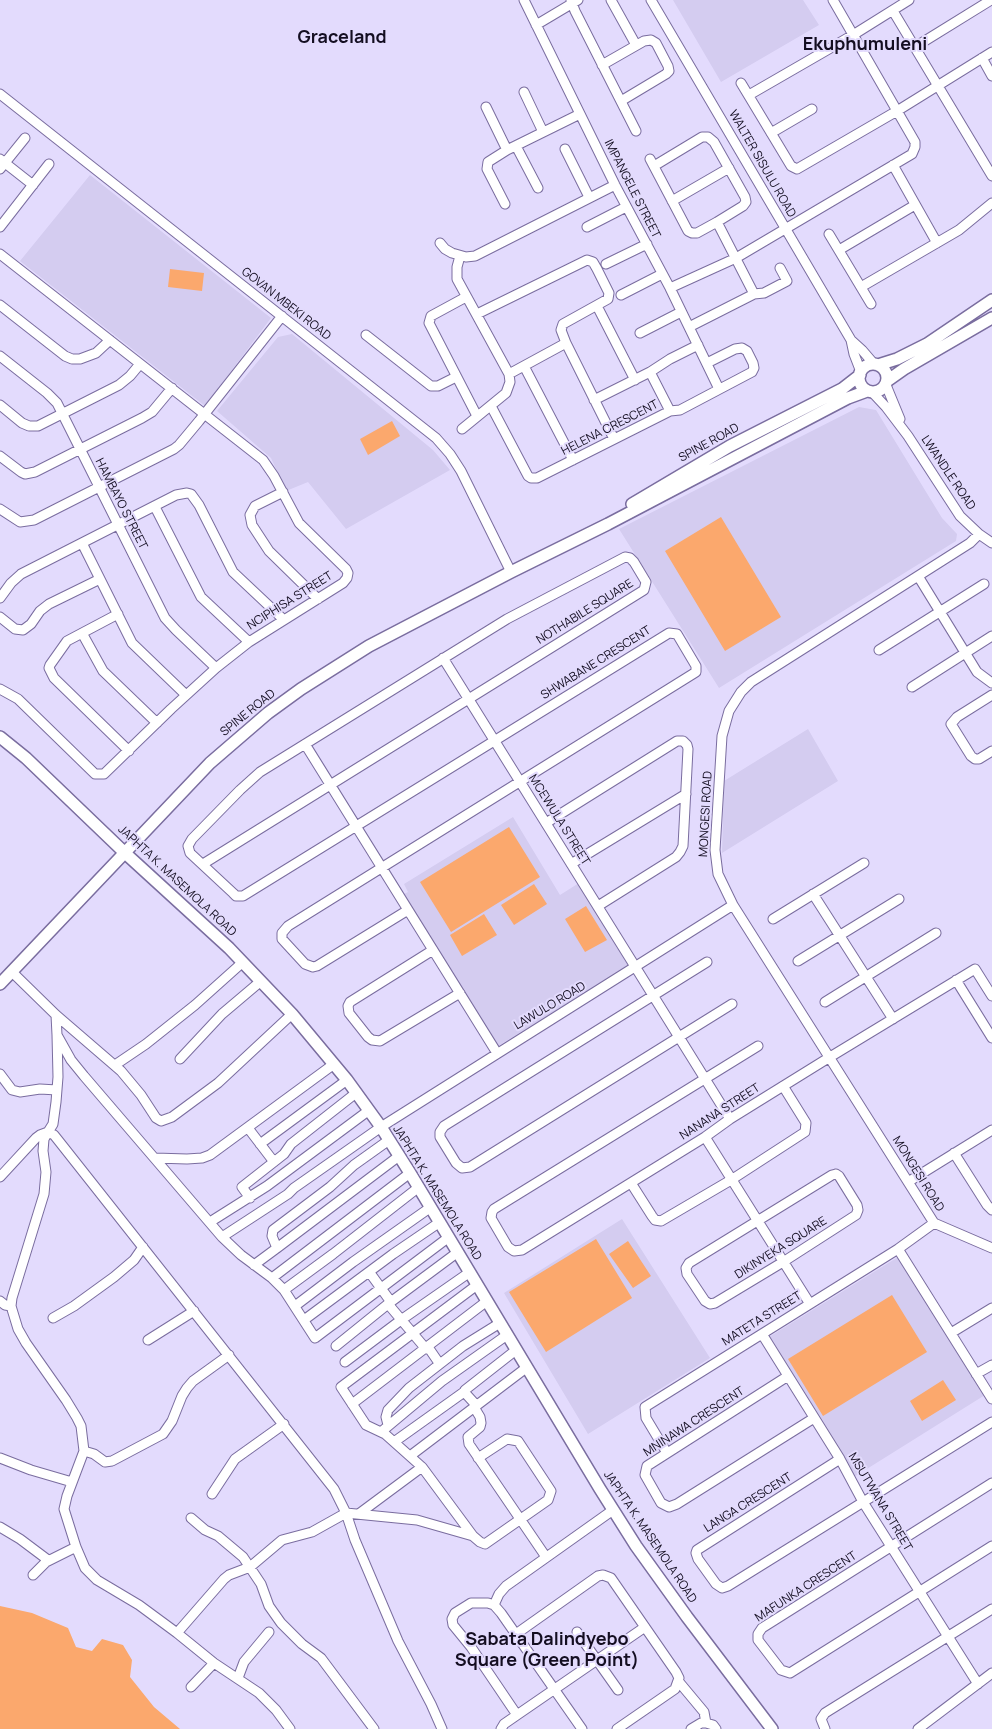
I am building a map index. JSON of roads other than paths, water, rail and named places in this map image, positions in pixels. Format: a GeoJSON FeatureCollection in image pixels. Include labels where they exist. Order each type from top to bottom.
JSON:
{"type":"FeatureCollection","features":[{"type":"Feature","properties":{"kind":"main road","name":"SPINE ROAD"},"geometry":{"type":"LineString","coordinates":[[573,540],[730,446],[842,388],[866,366],[897,359],[927,344],[992,300]]}},
{"type":"Feature","properties":{"kind":"main road","name":"SPINE ROAD"},"geometry":{"type":"LineString","coordinates":[[0,984],[210,763],[258,722],[301,689],[369,646],[573,540],[611,523],[848,398],[880,391],[904,369],[992,318]]}},
{"type":"Feature","properties":{"kind":"main road"},"geometry":{"type":"LineString","coordinates":[[876,364],[886,371],[887,383]]}},
{"type":"Feature","properties":{"kind":"main road"},"geometry":{"type":"LineString","coordinates":[[860,373],[860,384],[869,392]]}},
{"type":"Feature","properties":{"kind":"main road","name":"JAPHTA K. MASEMOLA ROAD"},"geometry":{"type":"LineString","coordinates":[[0,737],[26,758],[124,853],[183,905],[243,962],[292,1014],[334,1064],[389,1140],[419,1187],[526,1368],[636,1546],[772,1729]]}},
{"type":"Feature","properties":{"kind":"street","name":"IMPANGELE STREET"},"geometry":{"type":"LineString","coordinates":[[524,0],[626,207],[670,288],[719,389]]}},
{"type":"Feature","properties":{"kind":"street"},"geometry":{"type":"LineString","coordinates":[[611,0],[636,45]]}},
{"type":"Feature","properties":{"kind":"street","name":"WALTER SISULU ROAD"},"geometry":{"type":"LineString","coordinates":[[651,0],[851,340],[876,364]]}},
{"type":"Feature","properties":{"kind":"street"},"geometry":{"type":"LineString","coordinates":[[670,288],[736,258],[912,154],[915,142],[833,0]]}},
{"type":"Feature","properties":{"kind":"street"},"geometry":{"type":"LineString","coordinates":[[749,96],[909,0]]}},
{"type":"Feature","properties":{"kind":"street"},"geometry":{"type":"LineString","coordinates":[[915,47],[991,0]]}},
{"type":"Feature","properties":{"kind":"street"},"geometry":{"type":"LineString","coordinates":[[536,25],[574,2],[602,65],[636,131]]}},
{"type":"Feature","properties":{"kind":"street"},"geometry":{"type":"LineString","coordinates":[[893,11],[992,176]]}},
{"type":"Feature","properties":{"kind":"street"},"geometry":{"type":"LineString","coordinates":[[602,65],[644,41],[656,42],[668,66],[668,71],[621,101]]}},
{"type":"Feature","properties":{"kind":"street"},"geometry":{"type":"LineString","coordinates":[[741,83],[794,168],[797,168],[897,111],[992,52]]}},
{"type":"Feature","properties":{"kind":"street"},"geometry":{"type":"LineString","coordinates":[[982,58],[992,76]]}},
{"type":"Feature","properties":{"kind":"street"},"geometry":{"type":"LineString","coordinates":[[524,92],[544,132]]}},
{"type":"Feature","properties":{"kind":"street","name":"GOVAN MBEKI ROAD"},"geometry":{"type":"LineString","coordinates":[[0,94],[428,430],[444,446],[461,471],[511,572]]}},
{"type":"Feature","properties":{"kind":"street"},"geometry":{"type":"LineString","coordinates":[[486,107],[538,188]]}},
{"type":"Feature","properties":{"kind":"street"},"geometry":{"type":"LineString","coordinates":[[771,133],[812,109]]}},
{"type":"Feature","properties":{"kind":"street"},"geometry":{"type":"LineString","coordinates":[[505,204],[487,169],[490,160],[580,114]]}},
{"type":"Feature","properties":{"kind":"street"},"geometry":{"type":"LineString","coordinates":[[702,137],[708,137],[714,142],[729,168],[746,197],[746,202],[743,206],[717,222],[697,233],[692,233],[688,231],[652,162],[702,137]]}},
{"type":"Feature","properties":{"kind":"street"},"geometry":{"type":"LineString","coordinates":[[25,138],[2,164],[33,185]]}},
{"type":"Feature","properties":{"kind":"street"},"geometry":{"type":"LineString","coordinates":[[565,149],[589,197]]}},
{"type":"Feature","properties":{"kind":"street"},"geometry":{"type":"LineString","coordinates":[[0,227],[49,164]]}},
{"type":"Feature","properties":{"kind":"street"},"geometry":{"type":"LineString","coordinates":[[893,165],[937,243]]}},
{"type":"Feature","properties":{"kind":"street"},"geometry":{"type":"LineString","coordinates":[[672,202],[729,168]]}},
{"type":"Feature","properties":{"kind":"street"},"geometry":{"type":"LineString","coordinates":[[440,243],[445,249],[460,256],[475,256],[615,185]]}},
{"type":"Feature","properties":{"kind":"street"},"geometry":{"type":"LineString","coordinates":[[861,287],[959,230],[992,203]]}},
{"type":"Feature","properties":{"kind":"street"},"geometry":{"type":"LineString","coordinates":[[839,250],[915,205]]}},
{"type":"Feature","properties":{"kind":"street"},"geometry":{"type":"LineString","coordinates":[[587,227],[626,207]]}},
{"type":"Feature","properties":{"kind":"street"},"geometry":{"type":"LineString","coordinates":[[717,222],[754,294]]}},
{"type":"Feature","properties":{"kind":"street"},"geometry":{"type":"LineString","coordinates":[[829,234],[871,304]]}},
{"type":"Feature","properties":{"kind":"street"},"geometry":{"type":"LineString","coordinates":[[606,264],[646,244]]}},
{"type":"Feature","properties":{"kind":"street","name":"NCIPHISA STREET"},"geometry":{"type":"LineString","coordinates":[[0,254],[263,460],[274,476],[299,523],[347,571],[347,578],[343,584],[249,642],[216,668],[104,774],[95,774],[18,700],[0,689]]}},
{"type":"Feature","properties":{"kind":"street"},"geometry":{"type":"LineString","coordinates":[[460,256],[457,267],[458,279],[509,374],[510,382],[506,393],[462,429]]}},
{"type":"Feature","properties":{"kind":"street"},"geometry":{"type":"LineString","coordinates":[[477,314],[587,260],[593,262],[609,293],[608,299],[563,324],[560,330],[614,439]]}},
{"type":"Feature","properties":{"kind":"street"},"geometry":{"type":"LineString","coordinates":[[689,327],[754,294],[764,293],[787,282],[780,268]]}},
{"type":"Feature","properties":{"kind":"street"},"geometry":{"type":"LineString","coordinates":[[621,295],[662,274]]}},
{"type":"Feature","properties":{"kind":"street"},"geometry":{"type":"LineString","coordinates":[[466,296],[429,319],[430,327],[477,416]]}},
{"type":"Feature","properties":{"kind":"street"},"geometry":{"type":"LineString","coordinates":[[0,305],[69,358],[76,360],[88,357],[96,353],[110,340]]}},
{"type":"Feature","properties":{"kind":"street"},"geometry":{"type":"LineString","coordinates":[[597,306],[635,380]]}},
{"type":"Feature","properties":{"kind":"street"},"geometry":{"type":"LineString","coordinates":[[640,334],[681,312]]}},
{"type":"Feature","properties":{"kind":"street"},"geometry":{"type":"LineString","coordinates":[[0,510],[16,521],[29,522],[99,488],[180,445],[282,316]]}},
{"type":"Feature","properties":{"kind":"street"},"geometry":{"type":"LineString","coordinates":[[366,335],[431,386],[438,386],[456,377]]}},
{"type":"Feature","properties":{"kind":"street","name":"WALTER SISULU ROAD"},"geometry":{"type":"LineString","coordinates":[[851,340],[860,373]]}},
{"type":"Feature","properties":{"kind":"street"},"geometry":{"type":"LineString","coordinates":[[509,374],[566,343]]}},
{"type":"Feature","properties":{"kind":"street"},"geometry":{"type":"LineString","coordinates":[[594,400],[698,345]]}},
{"type":"Feature","properties":{"kind":"street"},"geometry":{"type":"LineString","coordinates":[[670,412],[680,410],[752,372],[753,363],[747,351],[742,348],[735,349],[707,363]]}},
{"type":"Feature","properties":{"kind":"street","name":"HAMBAYO STREET"},"geometry":{"type":"LineString","coordinates":[[0,356],[52,397],[165,618],[216,668]]}},
{"type":"Feature","properties":{"kind":"street"},"geometry":{"type":"LineString","coordinates":[[0,405],[22,423],[29,426],[38,426],[119,385],[140,364]]}},
{"type":"Feature","properties":{"kind":"street"},"geometry":{"type":"LineString","coordinates":[[524,366],[572,460]]}},
{"type":"Feature","properties":{"kind":"street","name":"HELENA CRESCENT"},"geometry":{"type":"LineString","coordinates":[[491,406],[528,476],[537,478],[670,412],[650,372]]}},
{"type":"Feature","properties":{"kind":"street","name":"LWANDLE ROAD"},"geometry":{"type":"LineString","coordinates":[[887,383],[908,436]]}},
{"type":"Feature","properties":{"kind":"street"},"geometry":{"type":"LineString","coordinates":[[0,456],[21,472],[30,474],[148,415],[172,388]]}},
{"type":"Feature","properties":{"kind":"street","name":"LWANDLE ROAD"},"geometry":{"type":"LineString","coordinates":[[869,392],[886,406],[908,436],[960,516],[979,534],[992,543]]}},
{"type":"Feature","properties":{"kind":"street"},"geometry":{"type":"LineString","coordinates":[[283,492],[255,506],[250,515],[252,525],[269,551],[318,599]]}},
{"type":"Feature","properties":{"kind":"street"},"geometry":{"type":"LineString","coordinates":[[0,598],[21,574],[176,496],[190,493],[199,505],[233,572],[284,620]]}},
{"type":"Feature","properties":{"kind":"street"},"geometry":{"type":"LineString","coordinates":[[155,507],[201,597],[249,642]]}},
{"type":"Feature","properties":{"kind":"street","name":"MONGESI ROAD"},"geometry":{"type":"LineString","coordinates":[[979,534],[970,543],[751,682],[734,702],[726,718],[722,736],[714,850],[718,874],[733,905],[934,1223],[992,1248]]}},
{"type":"Feature","properties":{"kind":"street"},"geometry":{"type":"LineString","coordinates":[[82,543],[135,646],[186,696]]}},
{"type":"Feature","properties":{"kind":"street","name":"NOTHABILE SQUARE"},"geometry":{"type":"LineString","coordinates":[[625,557],[630,558],[634,562],[646,582],[644,590],[203,864],[189,849],[192,839],[252,778],[443,658],[521,611],[625,557]]}},
{"type":"Feature","properties":{"kind":"street"},"geometry":{"type":"LineString","coordinates":[[918,576],[977,672],[992,683]]}},
{"type":"Feature","properties":{"kind":"street"},"geometry":{"type":"LineString","coordinates":[[0,617],[15,629],[23,630],[49,604],[100,579]]}},
{"type":"Feature","properties":{"kind":"street"},"geometry":{"type":"LineString","coordinates":[[879,650],[984,584]]}},
{"type":"Feature","properties":{"kind":"street"},"geometry":{"type":"LineString","coordinates":[[118,614],[67,641],[50,665],[49,672],[129,751]]}},
{"type":"Feature","properties":{"kind":"street"},"geometry":{"type":"LineString","coordinates":[[82,632],[103,671],[157,723]]}},
{"type":"Feature","properties":{"kind":"street","name":"SHWABANE CRESCENT"},"geometry":{"type":"LineString","coordinates":[[203,864],[236,896],[244,896],[669,633],[677,634],[696,666],[696,672],[288,926],[282,932],[284,942],[305,964],[313,967],[317,966],[408,910]]}},
{"type":"Feature","properties":{"kind":"street"},"geometry":{"type":"LineString","coordinates":[[912,687],[992,636]]}},
{"type":"Feature","properties":{"kind":"street","name":"MCEWULA STREET"},"geometry":{"type":"LineString","coordinates":[[443,658],[730,1119]]}},
{"type":"Feature","properties":{"kind":"street"},"geometry":{"type":"LineString","coordinates":[[992,695],[957,717],[951,724],[971,756],[975,759],[979,759],[992,751]]}},
{"type":"Feature","properties":{"kind":"street"},"geometry":{"type":"LineString","coordinates":[[546,823],[677,741],[683,741],[688,749],[683,846],[680,852],[676,857],[598,906]]}},
{"type":"Feature","properties":{"kind":"street"},"geometry":{"type":"LineString","coordinates":[[305,744],[497,1053]]}},
{"type":"Feature","properties":{"kind":"street"},"geometry":{"type":"LineString","coordinates":[[571,864],[686,794]]}},
{"type":"Feature","properties":{"kind":"street"},"geometry":{"type":"LineString","coordinates":[[774,919],[864,863]]}},
{"type":"Feature","properties":{"kind":"street"},"geometry":{"type":"LineString","coordinates":[[813,894],[893,1019]]}},
{"type":"Feature","properties":{"kind":"street"},"geometry":{"type":"LineString","coordinates":[[798,961],[899,899]]}},
{"type":"Feature","properties":{"kind":"street","name":"LAWULO ROAD"},"geometry":{"type":"LineString","coordinates":[[222,1237],[288,1194],[380,1127],[636,968],[733,905]]}},
{"type":"Feature","properties":{"kind":"street"},"geometry":{"type":"LineString","coordinates":[[825,1002],[936,932]]}},
{"type":"Feature","properties":{"kind":"street"},"geometry":{"type":"LineString","coordinates":[[433,950],[350,1002],[348,1006],[349,1013],[368,1037],[380,1041],[460,993]]}},
{"type":"Feature","properties":{"kind":"street"},"geometry":{"type":"LineString","coordinates":[[115,1065],[146,1044],[195,1005],[243,962]]}},
{"type":"Feature","properties":{"kind":"street"},"geometry":{"type":"LineString","coordinates":[[707,962],[444,1126],[440,1132],[440,1137],[456,1164],[462,1168],[468,1168],[732,1004]]}},
{"type":"Feature","properties":{"kind":"street","name":"NANANA STREET"},"geometry":{"type":"LineString","coordinates":[[705,1079],[494,1209],[491,1216],[508,1247],[518,1252],[705,1137],[783,1086],[975,969],[992,996]]}},
{"type":"Feature","properties":{"kind":"street"},"geometry":{"type":"LineString","coordinates":[[12,972],[56,1015],[115,1065],[138,1091],[156,1118],[161,1121],[172,1117],[218,1083],[292,1014]]}},
{"type":"Feature","properties":{"kind":"street"},"geometry":{"type":"LineString","coordinates":[[956,980],[992,1038]]}},
{"type":"Feature","properties":{"kind":"street"},"geometry":{"type":"LineString","coordinates":[[180,1059],[222,1014],[261,981]]}},
{"type":"Feature","properties":{"kind":"street"},"geometry":{"type":"LineString","coordinates":[[56,1015],[57,1090],[54,1120],[44,1139],[43,1151],[46,1172],[44,1194],[11,1306],[18,1329],[26,1343],[66,1400],[81,1426],[84,1451],[64,1509],[76,1547],[85,1568],[92,1576],[134,1601],[214,1663],[238,1678],[267,1701],[285,1720],[290,1729]]}},
{"type":"Feature","properties":{"kind":"street"},"geometry":{"type":"LineString","coordinates":[[57,1035],[71,1060],[84,1076],[222,1237],[284,1290],[314,1338],[449,1238]]}},
{"type":"Feature","properties":{"kind":"street"},"geometry":{"type":"LineString","coordinates":[[705,1079],[758,1046]]}},
{"type":"Feature","properties":{"kind":"street"},"geometry":{"type":"LineString","coordinates":[[155,1158],[202,1158],[218,1150],[334,1064]]}},
{"type":"Feature","properties":{"kind":"street"},"geometry":{"type":"LineString","coordinates":[[0,1074],[12,1090],[20,1092],[40,1089],[57,1090]]}},
{"type":"Feature","properties":{"kind":"street"},"geometry":{"type":"LineString","coordinates":[[260,1144],[346,1080]]}},
{"type":"Feature","properties":{"kind":"street"},"geometry":{"type":"LineString","coordinates":[[631,1183],[655,1220],[661,1221],[731,1180],[805,1132],[806,1123],[783,1086]]}},
{"type":"Feature","properties":{"kind":"street"},"geometry":{"type":"LineString","coordinates":[[250,1198],[242,1187],[284,1154],[291,1144],[356,1093]]}},
{"type":"Feature","properties":{"kind":"street"},"geometry":{"type":"LineString","coordinates":[[210,1222],[250,1198],[368,1111]]}},
{"type":"Feature","properties":{"kind":"street"},"geometry":{"type":"LineString","coordinates":[[248,1128],[274,1162]]}},
{"type":"Feature","properties":{"kind":"street"},"geometry":{"type":"LineString","coordinates":[[908,1182],[992,1130]]}},
{"type":"Feature","properties":{"kind":"street"},"geometry":{"type":"LineString","coordinates":[[0,1177],[36,1138],[48,1132]]}},
{"type":"Feature","properties":{"kind":"street"},"geometry":{"type":"LineString","coordinates":[[48,1132],[58,1140],[334,1488],[346,1513],[354,1540],[398,1641],[442,1729]]}},
{"type":"Feature","properties":{"kind":"street"},"geometry":{"type":"LineString","coordinates":[[705,1137],[810,1304]]}},
{"type":"Feature","properties":{"kind":"street"},"geometry":{"type":"LineString","coordinates":[[277,1248],[272,1236],[273,1230],[330,1187],[354,1165],[389,1140]]}},
{"type":"Feature","properties":{"kind":"street"},"geometry":{"type":"LineString","coordinates":[[954,1154],[992,1210]]}},
{"type":"Feature","properties":{"kind":"street"},"geometry":{"type":"LineString","coordinates":[[254,1265],[399,1156]]}},
{"type":"Feature","properties":{"kind":"street"},"geometry":{"type":"LineString","coordinates":[[272,1278],[410,1173]]}},
{"type":"Feature","properties":{"kind":"street","name":"DIKINYEKA SQUARE"},"geometry":{"type":"LineString","coordinates":[[832,1174],[836,1174],[857,1205],[856,1214],[783,1262],[712,1304],[704,1300],[687,1274],[687,1265],[691,1261],[832,1174]]}},
{"type":"Feature","properties":{"kind":"street"},"geometry":{"type":"LineString","coordinates":[[284,1290],[419,1187]]}},
{"type":"Feature","properties":{"kind":"street"},"geometry":{"type":"LineString","coordinates":[[295,1306],[431,1207]]}},
{"type":"Feature","properties":{"kind":"street"},"geometry":{"type":"LineString","coordinates":[[304,1320],[370,1273],[393,1254],[440,1222]]}},
{"type":"Feature","properties":{"kind":"street","name":"MATETA STREET"},"geometry":{"type":"LineString","coordinates":[[667,1452],[646,1418],[645,1407],[898,1249],[934,1223]]}},
{"type":"Feature","properties":{"kind":"street"},"geometry":{"type":"LineString","coordinates":[[53,1318],[74,1306],[114,1277],[134,1260],[143,1247]]}},
{"type":"Feature","properties":{"kind":"street"},"geometry":{"type":"LineString","coordinates":[[898,1249],[992,1399]]}},
{"type":"Feature","properties":{"kind":"street"},"geometry":{"type":"LineString","coordinates":[[336,1346],[389,1303],[458,1252]]}},
{"type":"Feature","properties":{"kind":"street"},"geometry":{"type":"LineString","coordinates":[[345,1362],[470,1272]]}},
{"type":"Feature","properties":{"kind":"street"},"geometry":{"type":"LineString","coordinates":[[370,1273],[401,1320],[439,1363]]}},
{"type":"Feature","properties":{"kind":"street"},"geometry":{"type":"LineString","coordinates":[[385,1429],[366,1425],[341,1387],[477,1285]]}},
{"type":"Feature","properties":{"kind":"street"},"geometry":{"type":"LineString","coordinates":[[0,1301],[11,1306]]}},
{"type":"Feature","properties":{"kind":"street"},"geometry":{"type":"LineString","coordinates":[[352,1404],[487,1301]]}},
{"type":"Feature","properties":{"kind":"street"},"geometry":{"type":"LineString","coordinates":[[951,1333],[992,1308]]}},
{"type":"Feature","properties":{"kind":"street"},"geometry":{"type":"LineString","coordinates":[[148,1340],[194,1311]]}},
{"type":"Feature","properties":{"kind":"street"},"geometry":{"type":"LineString","coordinates":[[478,1458],[507,1439],[515,1439],[520,1443],[550,1488],[551,1494],[548,1500],[488,1542],[480,1542],[473,1536],[422,1467],[394,1442],[385,1429],[386,1417],[388,1410],[409,1388],[439,1363],[500,1323]]}},
{"type":"Feature","properties":{"kind":"street","name":"MSUTWANA STREET"},"geometry":{"type":"LineString","coordinates":[[762,1334],[840,1459],[863,1502],[978,1684]]}},
{"type":"Feature","properties":{"kind":"street"},"geometry":{"type":"LineString","coordinates":[[385,1429],[442,1381],[507,1335]]}},
{"type":"Feature","properties":{"kind":"street"},"geometry":{"type":"LineString","coordinates":[[394,1442],[464,1392],[466,1388],[516,1350]]}},
{"type":"Feature","properties":{"kind":"street"},"geometry":{"type":"LineString","coordinates":[[84,1451],[94,1454],[105,1462],[112,1461],[163,1434],[188,1388],[194,1381],[228,1355]]}},
{"type":"Feature","properties":{"kind":"street"},"geometry":{"type":"LineString","coordinates":[[976,1374],[992,1365]]}},
{"type":"Feature","properties":{"kind":"street"},"geometry":{"type":"LineString","coordinates":[[410,1456],[526,1368]]}},
{"type":"Feature","properties":{"kind":"street","name":"MNINAWA CRESCENT"},"geometry":{"type":"LineString","coordinates":[[788,1376],[647,1466],[646,1478],[661,1503],[669,1507],[677,1504],[814,1418]]}},
{"type":"Feature","properties":{"kind":"street"},"geometry":{"type":"LineString","coordinates":[[464,1392],[475,1406],[481,1423],[480,1427],[468,1437],[470,1447],[546,1557]]}},
{"type":"Feature","properties":{"kind":"street","name":"LANGA CRESCENT"},"geometry":{"type":"LineString","coordinates":[[840,1459],[700,1547],[696,1553],[698,1559],[716,1584],[722,1588],[728,1586],[992,1422]]}},
{"type":"Feature","properties":{"kind":"street"},"geometry":{"type":"LineString","coordinates":[[212,1494],[235,1459],[284,1424]]}},
{"type":"Feature","properties":{"kind":"street"},"geometry":{"type":"LineString","coordinates":[[0,1458],[30,1470],[72,1482]]}},
{"type":"Feature","properties":{"kind":"street"},"geometry":{"type":"LineString","coordinates":[[360,1513],[422,1467]]}},
{"type":"Feature","properties":{"kind":"street"},"geometry":{"type":"LineString","coordinates":[[891,1546],[992,1483]]}},
{"type":"Feature","properties":{"kind":"street"},"geometry":{"type":"LineString","coordinates":[[494,1605],[499,1594],[506,1586],[613,1510]]}},
{"type":"Feature","properties":{"kind":"street"},"geometry":{"type":"LineString","coordinates":[[177,1633],[229,1575],[250,1567],[282,1540],[312,1532],[346,1513],[417,1520],[473,1536]]}},
{"type":"Feature","properties":{"kind":"street"},"geometry":{"type":"LineString","coordinates":[[191,1518],[202,1528],[218,1536],[233,1547],[262,1584],[269,1606],[281,1623],[302,1644],[321,1658],[338,1678],[374,1729]]}},
{"type":"Feature","properties":{"kind":"street"},"geometry":{"type":"LineString","coordinates":[[0,1527],[48,1560]]}},
{"type":"Feature","properties":{"kind":"street","name":"MAFUNKA CRESCENT"},"geometry":{"type":"LineString","coordinates":[[891,1546],[762,1628],[758,1634],[760,1644],[780,1670],[790,1673],[921,1591]]}},
{"type":"Feature","properties":{"kind":"street"},"geometry":{"type":"LineString","coordinates":[[921,1591],[992,1546]]}},
{"type":"Feature","properties":{"kind":"street"},"geometry":{"type":"LineString","coordinates":[[33,1575],[48,1560],[76,1547]]}},
{"type":"Feature","properties":{"kind":"street"},"geometry":{"type":"LineString","coordinates":[[516,1634],[593,1579],[603,1575],[611,1578],[676,1672],[679,1682],[704,1712],[706,1723]]}},
{"type":"Feature","properties":{"kind":"street"},"geometry":{"type":"LineString","coordinates":[[517,1715],[471,1647],[453,1625],[452,1619],[455,1613],[474,1602],[494,1605],[582,1729]]}},
{"type":"Feature","properties":{"kind":"street"},"geometry":{"type":"LineString","coordinates":[[825,1729],[821,1719],[825,1713],[992,1609]]}},
{"type":"Feature","properties":{"kind":"street"},"geometry":{"type":"LineString","coordinates":[[501,1729],[504,1724],[645,1627]]}},
{"type":"Feature","properties":{"kind":"street"},"geometry":{"type":"LineString","coordinates":[[238,1678],[244,1662],[269,1632]]}},
{"type":"Feature","properties":{"kind":"street"},"geometry":{"type":"LineString","coordinates":[[577,1632],[618,1690]]}},
{"type":"Feature","properties":{"kind":"street"},"geometry":{"type":"LineString","coordinates":[[191,1687],[214,1663]]}},
{"type":"Feature","properties":{"kind":"street"},"geometry":{"type":"LineString","coordinates":[[918,1729],[992,1673]]}},
{"type":"Feature","properties":{"kind":"street"},"geometry":{"type":"LineString","coordinates":[[617,1729],[675,1689],[679,1682]]}},
{"type":"Feature","properties":{"kind":"street"},"geometry":{"type":"LineString","coordinates":[[691,1729],[701,1723],[714,1726],[716,1729]]}},
{"type":"Feature","properties":{"kind":"district","name":"Graceland"},"geometry":{"type":"Point","coordinates":[342,38]}},
{"type":"Feature","properties":{"kind":"district","name":"Ekuphumuleni"},"geometry":{"type":"Point","coordinates":[865,45]}},
{"type":"Feature","properties":{"kind":"district","name":"Sabata Dalindyebo Square (Green Point)"},"geometry":{"type":"Point","coordinates":[547,1650]}}]}
